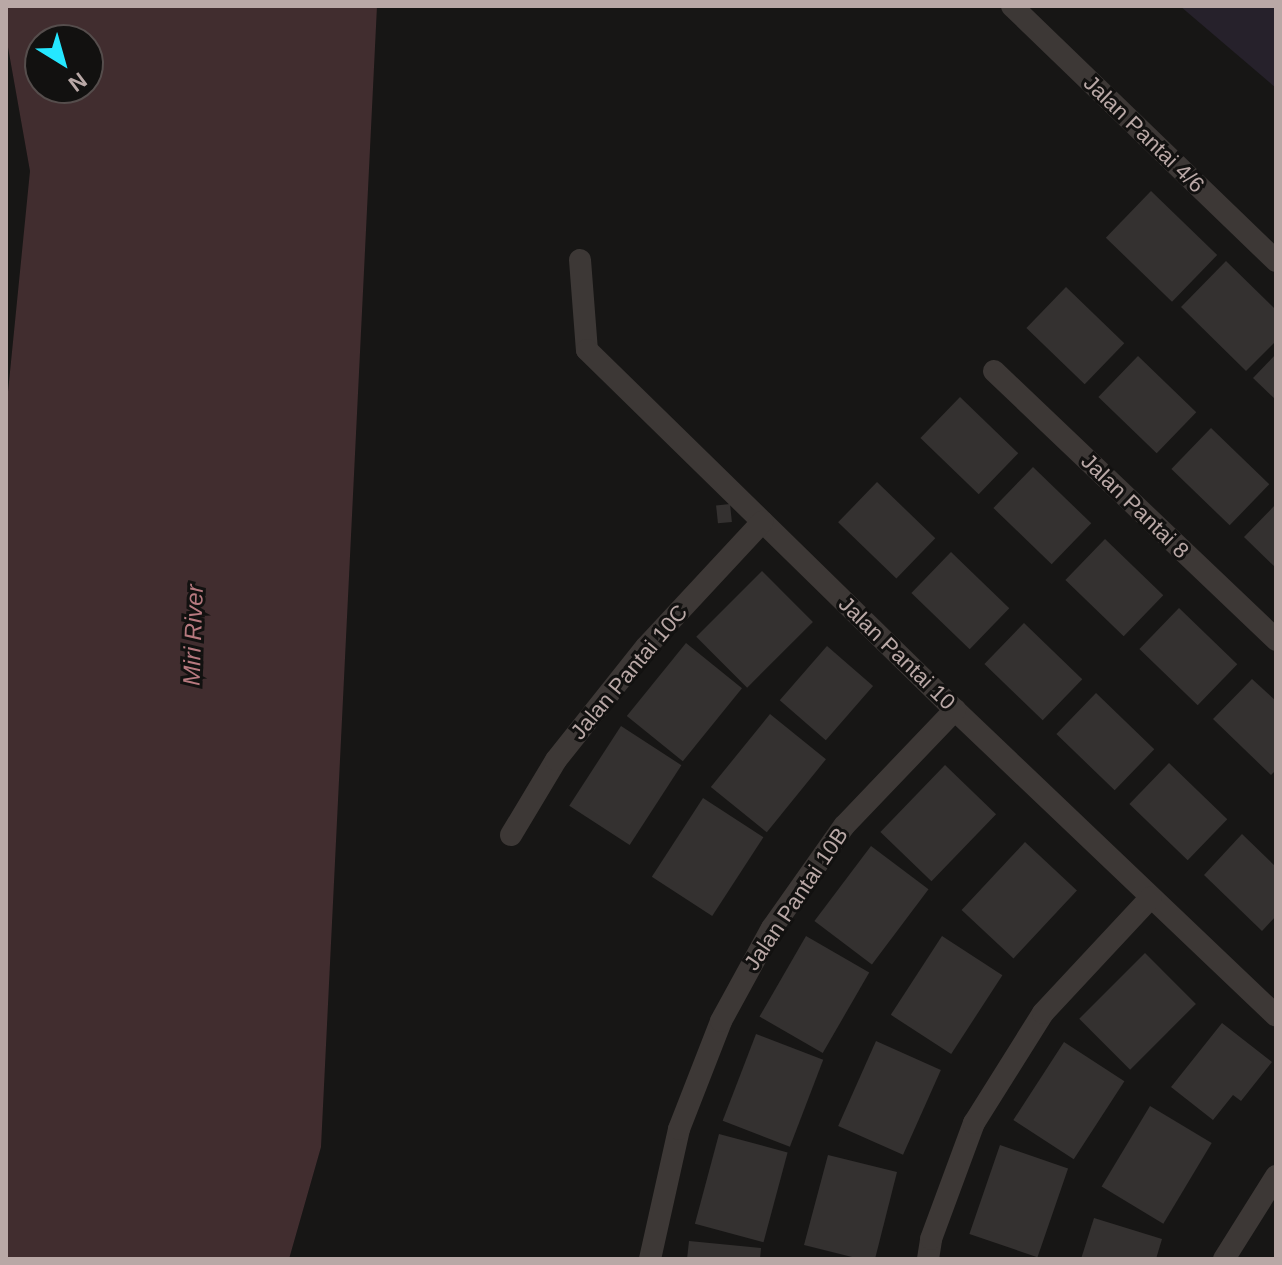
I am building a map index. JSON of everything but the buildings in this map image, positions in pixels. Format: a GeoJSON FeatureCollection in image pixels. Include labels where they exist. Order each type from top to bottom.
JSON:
{"type":"FeatureCollection","features":[{"type":"Feature","properties":{"kind":"street","name":"Jalan Pantai 4/6"},"geometry":{"type":"LineString","coordinates":[[1012,6],[1276,261]]}},
{"type":"Feature","properties":{"kind":"street","name":"Jalan Pantai 10"},"geometry":{"type":"LineString","coordinates":[[580,260],[587,350],[955,710],[1276,1016]]}},
{"type":"Feature","properties":{"kind":"street","name":"Jalan Pantai 8"},"geometry":{"type":"LineString","coordinates":[[994,371],[1276,640]]}},
{"type":"Feature","properties":{"kind":"street","name":"Jalan Pantai 10C"},"geometry":{"type":"LineString","coordinates":[[511,835],[565,748],[646,647],[762,522]]}},
{"type":"Feature","properties":{"kind":"street","name":"Jalan Pantai 10B"},"geometry":{"type":"LineString","coordinates":[[650,1259],[679,1129],[721,1021],[764,942],[844,826],[955,710]]}},
{"type":"Feature","properties":{"kind":"street"},"geometry":{"type":"LineString","coordinates":[[928,1259],[931,1239],[974,1123],[1043,1013],[1151,897]]}},
{"type":"Feature","properties":{"kind":"street"},"geometry":{"type":"LineString","coordinates":[[1224,1259],[1276,1176]]}},
{"type":"Feature","properties":{"kind":"shaded area"},"geometry":{"type":"Polygon","coordinates":[[[1180,6],[1276,6],[1276,88],[1180,6]]]}},
{"type":"Feature","properties":{"kind":"water","name":"Miri River"},"geometry":{"type":"Polygon","coordinates":[[[6,6],[377,6],[321,1147],[289,1259],[6,1259],[6,412],[30,171],[6,36],[6,6]]]}}]}
